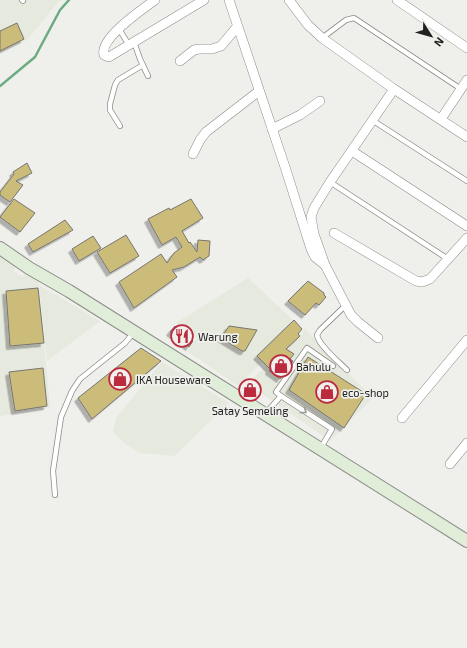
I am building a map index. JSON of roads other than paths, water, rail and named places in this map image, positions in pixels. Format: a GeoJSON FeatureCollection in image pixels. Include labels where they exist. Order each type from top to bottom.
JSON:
{"type":"FeatureCollection","features":[{"type":"Feature","properties":{"kind":"main road"},"geometry":{"type":"LineString","coordinates":[[0,248],[29,268],[319,450],[467,541]]}},
{"type":"Feature","properties":{"kind":"street"},"geometry":{"type":"LineString","coordinates":[[156,0],[119,29],[106,42],[103,51],[104,54],[109,57],[204,0]]}},
{"type":"Feature","properties":{"kind":"street"},"geometry":{"type":"LineString","coordinates":[[229,0],[311,249],[315,257],[325,265]]}},
{"type":"Feature","properties":{"kind":"street"},"geometry":{"type":"LineString","coordinates":[[288,0],[308,25],[322,38],[394,89],[467,137]]}},
{"type":"Feature","properties":{"kind":"street"},"geometry":{"type":"LineString","coordinates":[[397,0],[467,48]]}},
{"type":"Feature","properties":{"kind":"street"},"geometry":{"type":"LineString","coordinates":[[180,61],[194,50],[212,49],[222,46],[237,27]]}},
{"type":"Feature","properties":{"kind":"street"},"geometry":{"type":"LineString","coordinates":[[441,119],[467,80]]}},
{"type":"Feature","properties":{"kind":"street"},"geometry":{"type":"LineString","coordinates":[[378,338],[355,320],[346,305],[325,265],[314,234],[311,217],[314,208],[330,182],[394,89]]}},
{"type":"Feature","properties":{"kind":"street"},"geometry":{"type":"LineString","coordinates":[[193,154],[206,132],[259,91]]}},
{"type":"Feature","properties":{"kind":"street"},"geometry":{"type":"LineString","coordinates":[[272,129],[300,115],[320,101]]}},
{"type":"Feature","properties":{"kind":"street"},"geometry":{"type":"LineString","coordinates":[[352,151],[467,226]]}},
{"type":"Feature","properties":{"kind":"street"},"geometry":{"type":"LineString","coordinates":[[334,233],[416,281],[422,282],[430,279],[467,238]]}},
{"type":"Feature","properties":{"kind":"street"},"geometry":{"type":"LineString","coordinates":[[402,418],[467,340]]}},
{"type":"Feature","properties":{"kind":"street"},"geometry":{"type":"LineString","coordinates":[[450,464],[467,443]]}},
{"type":"Feature","properties":{"kind":"lane"},"geometry":{"type":"LineString","coordinates":[[322,38],[346,20],[354,18],[461,89]]}},
{"type":"Feature","properties":{"kind":"lane"},"geometry":{"type":"LineString","coordinates":[[119,29],[131,44],[148,76]]}},
{"type":"Feature","properties":{"kind":"lane"},"geometry":{"type":"LineString","coordinates":[[120,126],[110,110],[110,104],[115,86],[118,80],[143,65]]}},
{"type":"Feature","properties":{"kind":"lane"},"geometry":{"type":"LineString","coordinates":[[372,120],[467,181]]}},
{"type":"Feature","properties":{"kind":"lane"},"geometry":{"type":"LineString","coordinates":[[330,182],[448,259]]}},
{"type":"Feature","properties":{"kind":"lane"},"geometry":{"type":"LineString","coordinates":[[346,305],[320,330],[317,338],[347,370]]}},
{"type":"Feature","properties":{"kind":"lane"},"geometry":{"type":"LineString","coordinates":[[55,495],[53,471],[61,417],[72,391],[80,379],[125,343],[133,333]]}},
{"type":"Feature","properties":{"kind":"lane"},"geometry":{"type":"LineString","coordinates":[[319,450],[332,429],[276,392],[307,348],[333,366]]}},
{"type":"Feature","properties":{"kind":"lane"},"geometry":{"type":"LineString","coordinates":[[264,415],[281,396]]}},
{"type":"Feature","properties":{"kind":"waterway"},"geometry":{"type":"LineString","coordinates":[[0,86],[35,57],[60,10],[69,0]]}},
{"type":"Feature","properties":{"kind":"place","name":"Warung"},"geometry":{"type":"Point","coordinates":[182,336]}},
{"type":"Feature","properties":{"kind":"place","name":"Bahulu"},"geometry":{"type":"Point","coordinates":[281,366]}},
{"type":"Feature","properties":{"kind":"place","name":"IKA Houseware"},"geometry":{"type":"Point","coordinates":[120,379]}},
{"type":"Feature","properties":{"kind":"place","name":"Satay Semeling"},"geometry":{"type":"Point","coordinates":[250,390]}},
{"type":"Feature","properties":{"kind":"place","name":"eco-shop"},"geometry":{"type":"Point","coordinates":[327,392]}}]}
